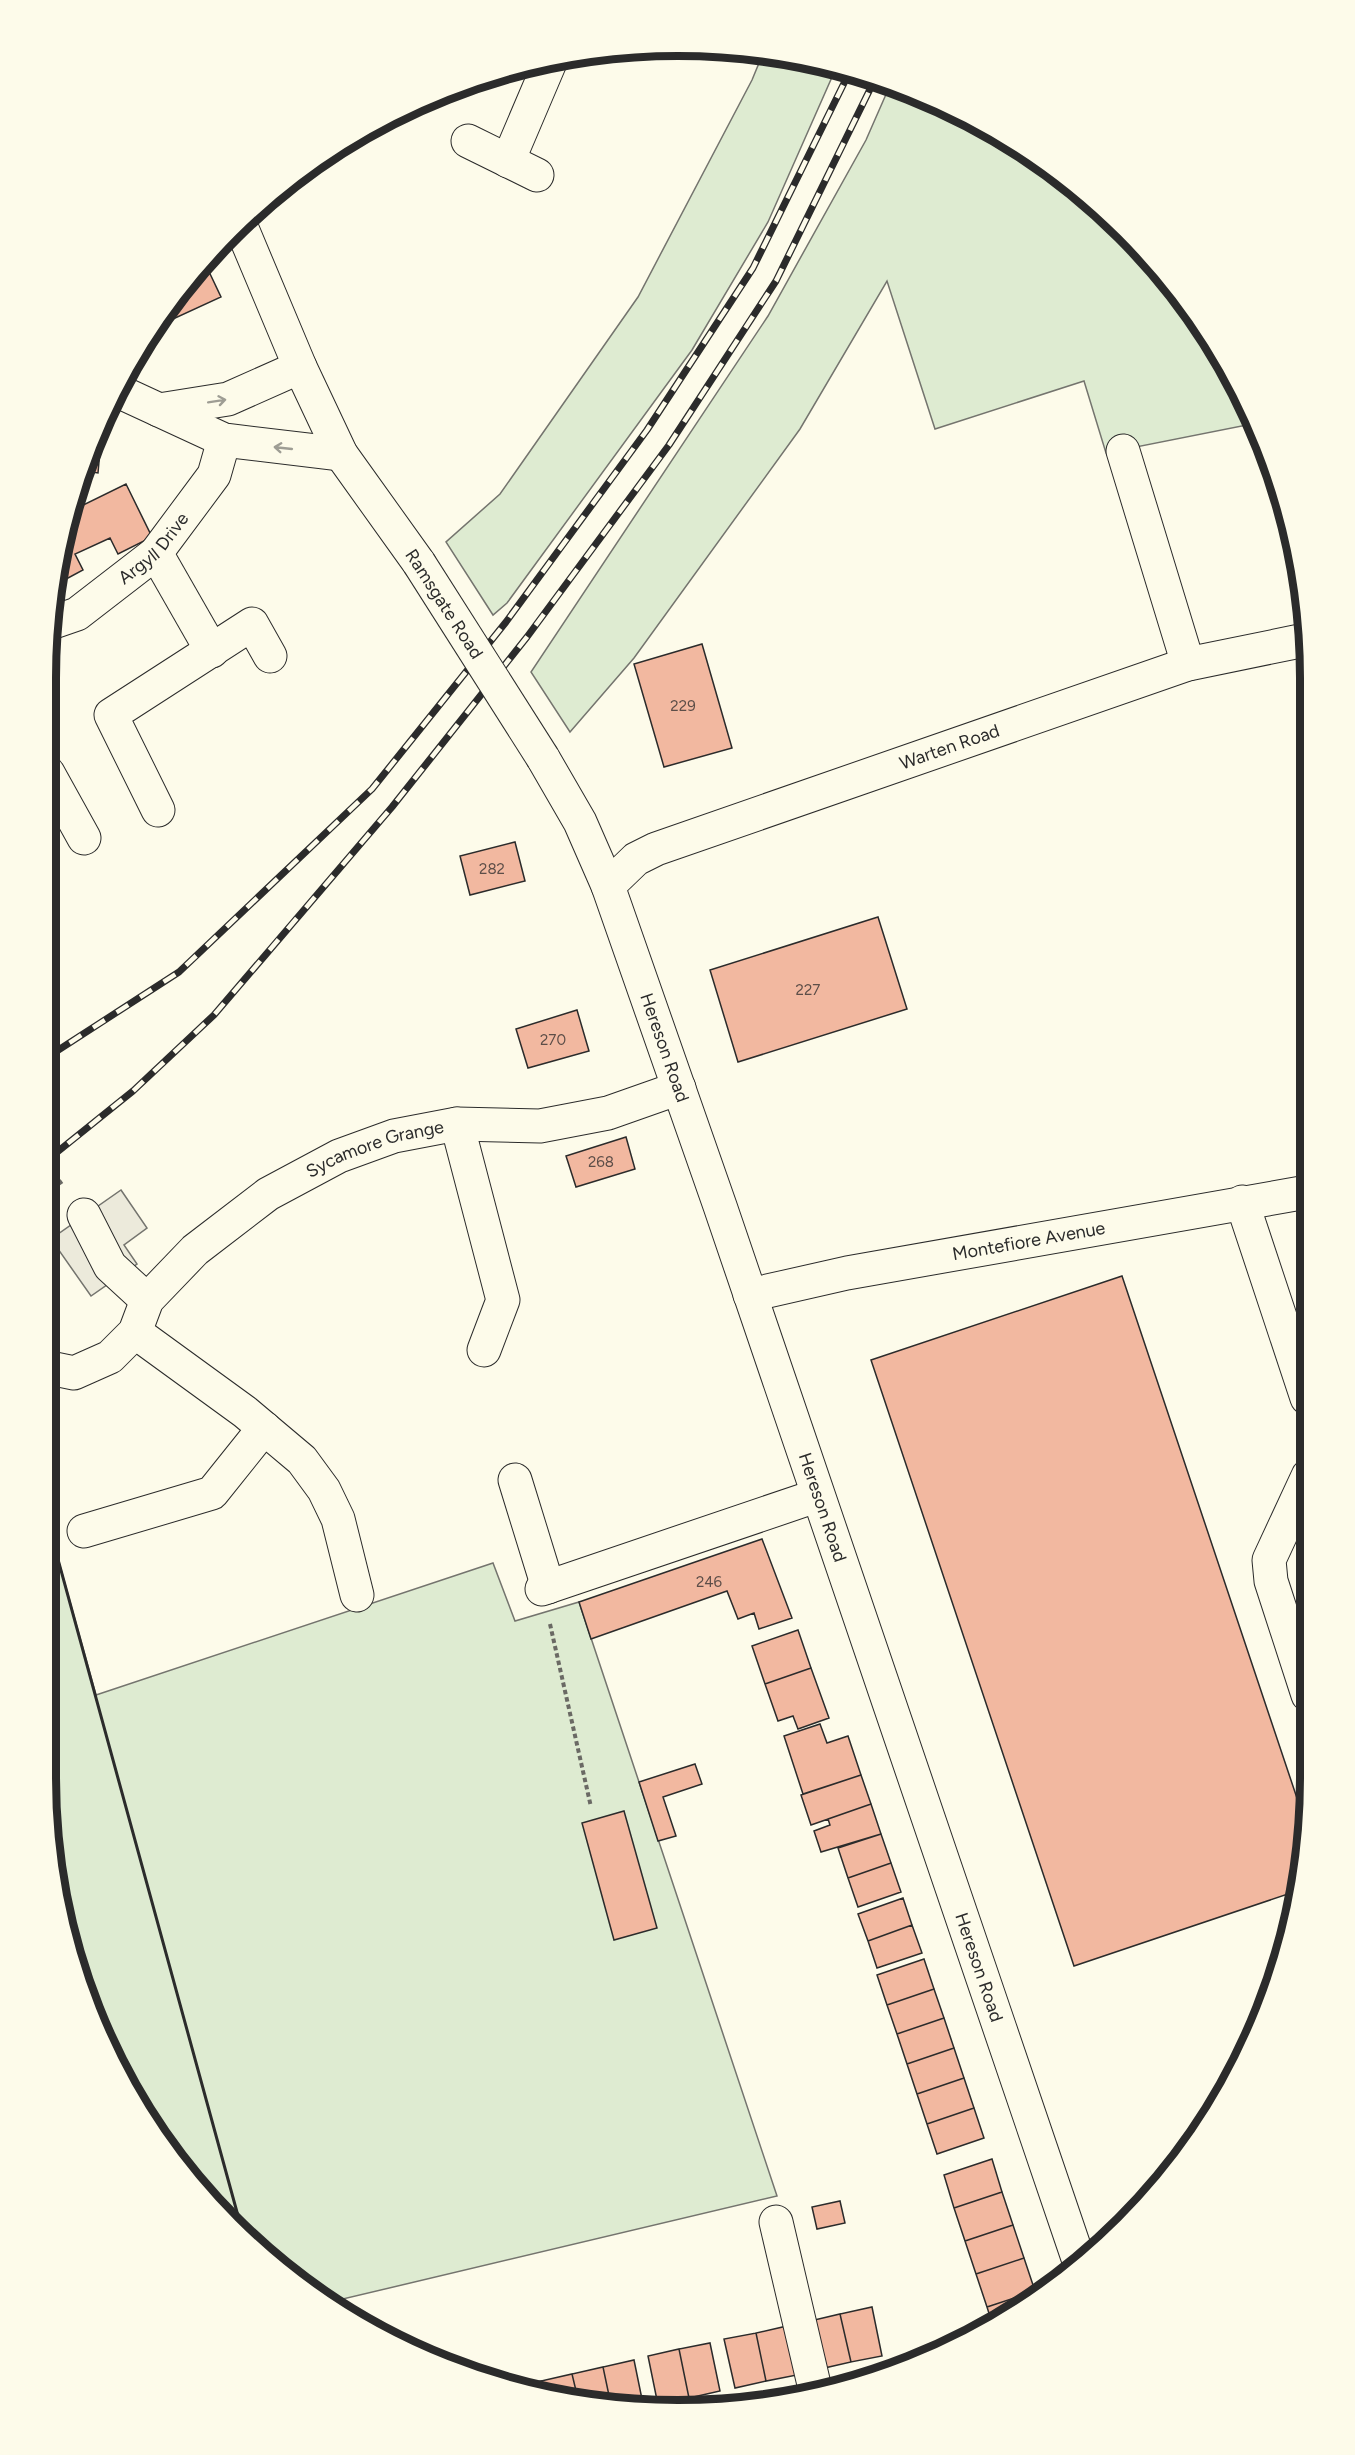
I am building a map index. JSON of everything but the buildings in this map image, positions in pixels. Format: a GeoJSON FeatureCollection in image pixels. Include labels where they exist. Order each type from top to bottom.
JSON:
{"type":"FeatureCollection","features":[{"type":"Feature","properties":{"kind":"street"},"geometry":{"type":"LineString","coordinates":[[508,161],[547,69]]}},
{"type":"Feature","properties":{"kind":"street"},"geometry":{"type":"LineString","coordinates":[[468,141],[537,176]]}},
{"type":"Feature","properties":{"kind":"street","name":"Ramsgate Road"},"geometry":{"type":"LineString","coordinates":[[244,233],[300,367],[341,454],[419,563],[543,758]]}},
{"type":"Feature","properties":{"kind":"street"},"geometry":{"type":"LineString","coordinates":[[159,410],[228,399],[300,367]]}},
{"type":"Feature","properties":{"kind":"street"},"geometry":{"type":"LineString","coordinates":[[125,393],[224,440],[341,454]]}},
{"type":"Feature","properties":{"kind":"street","name":"Argyll Drive"},"geometry":{"type":"LineString","coordinates":[[59,620],[77,614],[156,553],[214,475],[224,440]]}},
{"type":"Feature","properties":{"kind":"street"},"geometry":{"type":"LineString","coordinates":[[1123,451],[1188,664]]}},
{"type":"Feature","properties":{"kind":"street"},"geometry":{"type":"LineString","coordinates":[[156,553],[212,651]]}},
{"type":"Feature","properties":{"kind":"street"},"geometry":{"type":"LineString","coordinates":[[158,810],[111,715],[252,624],[270,656]]}},
{"type":"Feature","properties":{"kind":"street","name":"Warten Road"},"geometry":{"type":"LineString","coordinates":[[608,886],[636,859],[656,849],[1188,664],[1298,641]]}},
{"type":"Feature","properties":{"kind":"street","name":"Hereson Road"},"geometry":{"type":"LineString","coordinates":[[543,758],[580,822],[608,886],[750,1295],[816,1496],[1077,2254]]}},
{"type":"Feature","properties":{"kind":"street"},"geometry":{"type":"LineString","coordinates":[[56,787],[84,838]]}},
{"type":"Feature","properties":{"kind":"street","name":"Sycamore Grange"},"geometry":{"type":"LineString","coordinates":[[56,1369],[74,1373],[110,1357],[135,1332],[147,1300],[195,1250],[268,1194],[350,1152],[394,1136],[457,1124],[540,1126],[608,1113],[679,1088]]}},
{"type":"Feature","properties":{"kind":"street"},"geometry":{"type":"LineString","coordinates":[[457,1124],[503,1300],[484,1350]]}},
{"type":"Feature","properties":{"kind":"street","name":"Montefiore Avenue"},"geometry":{"type":"LineString","coordinates":[[750,1295],[847,1273],[1300,1193]]}},
{"type":"Feature","properties":{"kind":"street"},"geometry":{"type":"LineString","coordinates":[[1242,1202],[1297,1332],[1300,1352]]}},
{"type":"Feature","properties":{"kind":"street"},"geometry":{"type":"LineString","coordinates":[[84,1215],[110,1266],[147,1300]]}},
{"type":"Feature","properties":{"kind":"street"},"geometry":{"type":"LineString","coordinates":[[135,1332],[245,1412],[302,1460],[324,1490],[338,1519],[357,1595]]}},
{"type":"Feature","properties":{"kind":"street"},"geometry":{"type":"LineString","coordinates":[[84,1531],[212,1493],[264,1428]]}},
{"type":"Feature","properties":{"kind":"street"},"geometry":{"type":"LineString","coordinates":[[515,1480],[545,1588],[816,1496]]}},
{"type":"Feature","properties":{"kind":"street"},"geometry":{"type":"LineString","coordinates":[[1300,1493],[1269,1560],[1271,1581],[1300,1670]]}},
{"type":"Feature","properties":{"kind":"street"},"geometry":{"type":"LineString","coordinates":[[776,2222],[814,2384]]}},
{"type":"Feature","properties":{"kind":"path"},"geometry":{"type":"LineString","coordinates":[[545,1588],[591,1807]]}},
{"type":"Feature","properties":{"kind":"green space"},"geometry":{"type":"Polygon","coordinates":[[[760,61],[799,67],[833,76],[768,222],[692,350],[507,603],[493,615],[446,542],[500,494],[638,297],[760,61]]]}},
{"type":"Feature","properties":{"kind":"green space"},"geometry":{"type":"Polygon","coordinates":[[[887,93],[916,103],[989,139],[1056,184],[1117,238],[1171,299],[1195,332],[1216,367],[1246,425],[1106,453],[1084,381],[935,429],[887,281],[800,429],[634,658],[570,732],[531,672],[768,316],[866,140],[887,93]]]}},
{"type":"Feature","properties":{"kind":"green space"},"geometry":{"type":"Polygon","coordinates":[[[56,1551],[96,1695],[493,1563],[515,1621],[579,1602],[777,2196],[340,2300],[267,2245],[210,2188],[160,2123],[120,2053],[103,2016],[77,1938],[67,1899],[57,1818],[56,1551]]]}},
{"type":"Feature","properties":{"kind":"shaded area"},"geometry":{"type":"Polygon","coordinates":[[[121,1190],[147,1228],[124,1245],[137,1264],[91,1296],[56,1246],[56,1236],[121,1190]]]}},
{"type":"Feature","properties":{"kind":"railway"},"geometry":{"type":"LineString","coordinates":[[56,1052],[179,972],[372,789],[506,622],[647,430],[753,268],[846,79]]}},
{"type":"Feature","properties":{"kind":"railway"},"geometry":{"type":"LineString","coordinates":[[56,1153],[133,1091],[214,1015],[392,807],[527,637],[669,445],[776,281],[871,87]]}},
{"type":"Feature","properties":{"kind":"wall"},"geometry":{"type":"LineString","coordinates":[[56,1552],[238,2217]]}}]}
